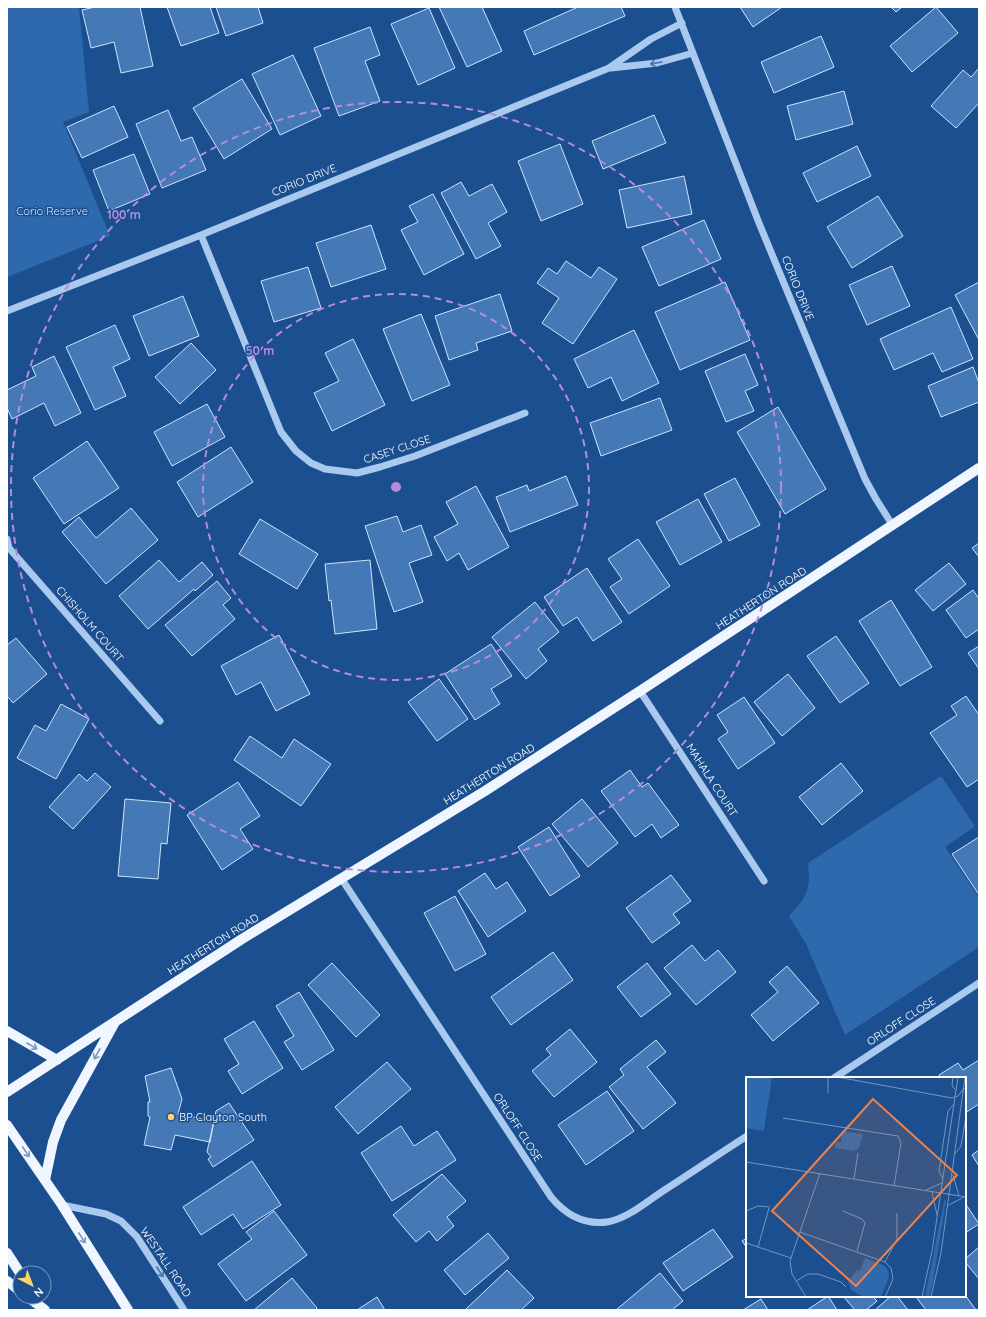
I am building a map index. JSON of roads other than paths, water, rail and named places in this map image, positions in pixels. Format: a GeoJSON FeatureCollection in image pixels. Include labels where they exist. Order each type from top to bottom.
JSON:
{"type":"FeatureCollection","features":[{"type":"Feature","properties":{"kind":"main road","name":"HEATHERTON ROAD"},"geometry":{"type":"LineString","coordinates":[[7,1092],[242,939],[485,791],[979,468]]}},
{"type":"Feature","properties":{"kind":"main road"},"geometry":{"type":"LineString","coordinates":[[45,1180],[53,1142],[61,1120],[116,1020]]}},
{"type":"Feature","properties":{"kind":"main road"},"geometry":{"type":"LineString","coordinates":[[7,1031],[57,1060]]}},
{"type":"Feature","properties":{"kind":"main road"},"geometry":{"type":"LineString","coordinates":[[7,1125],[62,1205],[128,1310]]}},
{"type":"Feature","properties":{"kind":"main road"},"geometry":{"type":"LineString","coordinates":[[7,1253],[15,1265]]}},
{"type":"Feature","properties":{"kind":"street","name":"CORIO DRIVE"},"geometry":{"type":"LineString","coordinates":[[675,7],[760,223],[865,479],[892,526]]}},
{"type":"Feature","properties":{"kind":"street","name":"CORIO DRIVE"},"geometry":{"type":"LineString","coordinates":[[7,311],[201,234],[609,68],[651,39],[682,23]]}},
{"type":"Feature","properties":{"kind":"street","name":"CORIO DRIVE"},"geometry":{"type":"LineString","coordinates":[[609,68],[657,63],[693,53]]}},
{"type":"Feature","properties":{"kind":"street","name":"CASEY CLOSE"},"geometry":{"type":"LineString","coordinates":[[201,234],[281,432],[296,451],[311,463],[325,469],[340,472],[357,472],[372,469],[415,456],[525,413]]}},
{"type":"Feature","properties":{"kind":"street","name":"CHISHOLM COURT"},"geometry":{"type":"LineString","coordinates":[[7,539],[9,548],[160,721]]}},
{"type":"Feature","properties":{"kind":"street","name":"MAHALA COURT"},"geometry":{"type":"LineString","coordinates":[[640,691],[764,881]]}},
{"type":"Feature","properties":{"kind":"street","name":"ORLOFF CLOSE"},"geometry":{"type":"LineString","coordinates":[[341,878],[551,1197],[558,1206],[567,1213],[587,1221],[607,1222],[616,1220],[637,1208],[746,1137]]}},
{"type":"Feature","properties":{"kind":"street","name":"ORLOFF CLOSE"},"geometry":{"type":"LineString","coordinates":[[836,1077],[979,983]]}},
{"type":"Feature","properties":{"kind":"street","name":"WESTALL ROAD"},"geometry":{"type":"LineString","coordinates":[[62,1205],[106,1214],[121,1221],[137,1237],[184,1310]]}},
{"type":"Feature","properties":{"kind":"place","name":"BP Clayton South"},"geometry":{"type":"Point","coordinates":[171,1117]}},
{"type":"Feature","properties":{"kind":"park label","name":"Corio Reserve"},"geometry":{"type":"Point","coordinates":[52,211]}}]}
